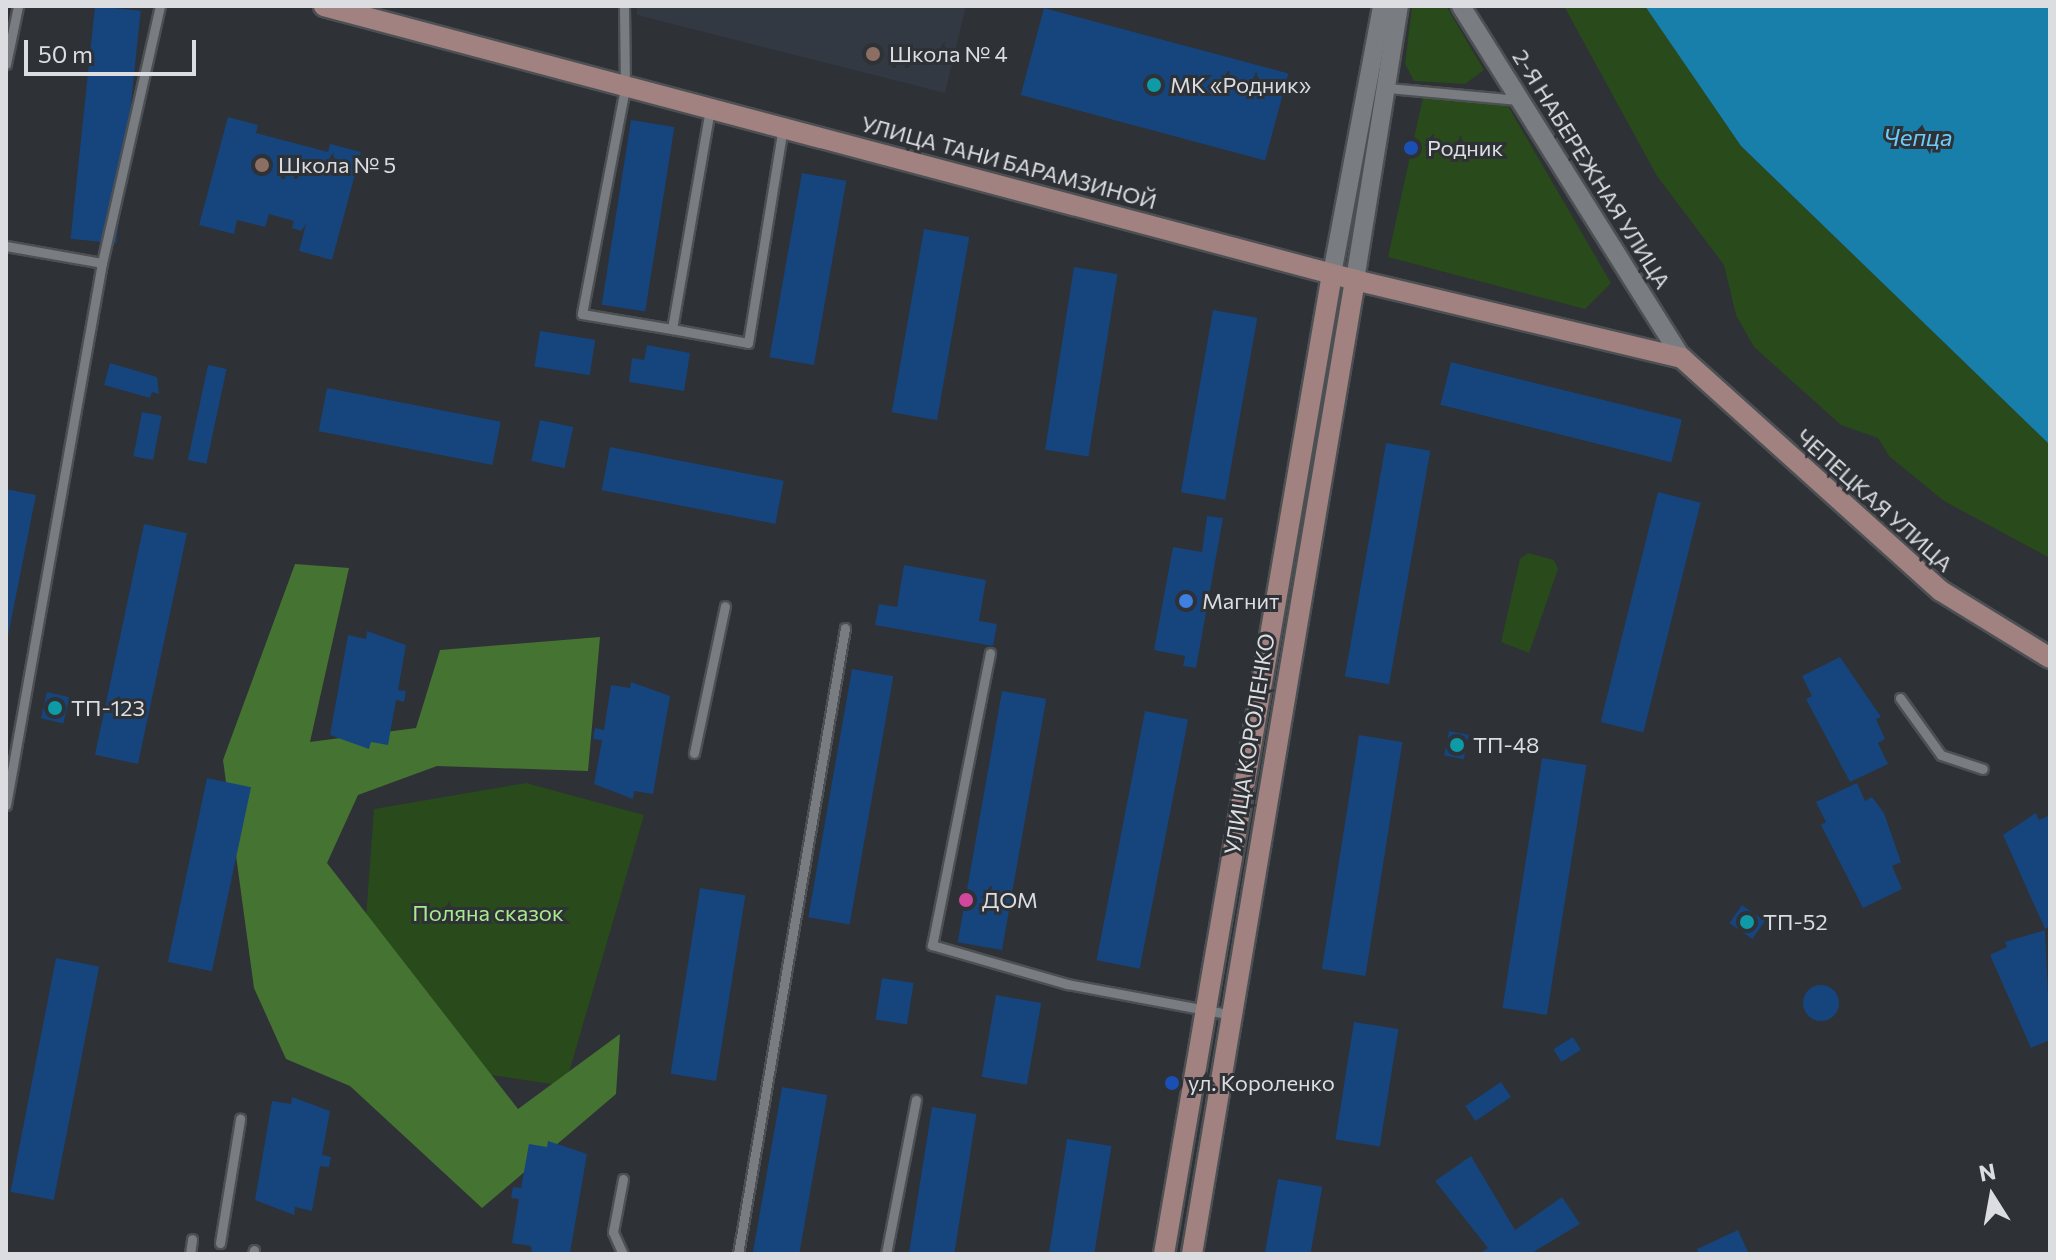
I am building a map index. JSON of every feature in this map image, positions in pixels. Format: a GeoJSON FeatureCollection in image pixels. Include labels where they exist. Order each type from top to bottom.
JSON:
{"type":"FeatureCollection","features":[{"type":"Feature","properties":{"kind":"street","name":"УЛИЦА ТАНИ БАРАМЗИНОЙ"},"geometry":{"type":"LineString","coordinates":[[324,6],[1355,280],[1682,358]]}},
{"type":"Feature","properties":{"kind":"street","name":"УЛИЦА КОРОЛЕНКО"},"geometry":{"type":"LineString","coordinates":[[1164,1254],[1339,230],[1382,6]]}},
{"type":"Feature","properties":{"kind":"street","name":"УЛИЦА КОРОЛЕНКО"},"geometry":{"type":"LineString","coordinates":[[1192,1254],[1228,1014],[1355,280],[1399,6]]}},
{"type":"Feature","properties":{"kind":"street","name":"2-Я НАБЕРЕЖНАЯ УЛИЦА"},"geometry":{"type":"LineString","coordinates":[[1461,6],[1682,358]]}},
{"type":"Feature","properties":{"kind":"street","name":"ЧЕПЕЦКАЯ УЛИЦА"},"geometry":{"type":"LineString","coordinates":[[1682,358],[1941,591],[2050,658]]}},
{"type":"Feature","properties":{"kind":"lane"},"geometry":{"type":"LineString","coordinates":[[6,64],[18,6]]}},
{"type":"Feature","properties":{"kind":"lane"},"geometry":{"type":"LineString","coordinates":[[6,805],[102,263],[160,6]]}},
{"type":"Feature","properties":{"kind":"lane"},"geometry":{"type":"LineString","coordinates":[[624,6],[625,88],[582,314],[748,343],[783,127]]}},
{"type":"Feature","properties":{"kind":"lane"},"geometry":{"type":"LineString","coordinates":[[1387,88],[1519,100]]}},
{"type":"Feature","properties":{"kind":"lane"},"geometry":{"type":"LineString","coordinates":[[672,329],[710,109]]}},
{"type":"Feature","properties":{"kind":"lane"},"geometry":{"type":"LineString","coordinates":[[6,246],[102,263]]}},
{"type":"Feature","properties":{"kind":"lane"},"geometry":{"type":"LineString","coordinates":[[694,753],[725,606]]}},
{"type":"Feature","properties":{"kind":"lane"},"geometry":{"type":"LineString","coordinates":[[738,1254],[845,628]]}},
{"type":"Feature","properties":{"kind":"lane"},"geometry":{"type":"LineString","coordinates":[[990,653],[932,945],[1067,984],[1228,1014]]}},
{"type":"Feature","properties":{"kind":"lane"},"geometry":{"type":"LineString","coordinates":[[1900,698],[1941,755],[1983,769]]}},
{"type":"Feature","properties":{"kind":"lane"},"geometry":{"type":"LineString","coordinates":[[886,1254],[916,1100]]}},
{"type":"Feature","properties":{"kind":"lane"},"geometry":{"type":"LineString","coordinates":[[220,1243],[240,1119]]}},
{"type":"Feature","properties":{"kind":"lane"},"geometry":{"type":"LineString","coordinates":[[623,1179],[613,1232],[623,1254]]}},
{"type":"Feature","properties":{"kind":"lane"},"geometry":{"type":"LineString","coordinates":[[190,1254],[192,1239]]}},
{"type":"Feature","properties":{"kind":"shaded area","name":"Школа № 4"},"geometry":{"type":"Polygon","coordinates":[[[637,6],[966,6],[945,93],[637,15],[637,6]]]}},
{"type":"Feature","properties":{"kind":"green space"},"geometry":{"type":"Polygon","coordinates":[[[1412,6],[1446,6],[1484,70],[1465,84],[1414,81],[1405,64],[1412,6]]]}},
{"type":"Feature","properties":{"kind":"green space"},"geometry":{"type":"Polygon","coordinates":[[[1564,6],[1645,6],[1741,146],[2050,445],[2050,558],[1944,501],[1889,456],[1878,438],[1841,425],[1754,347],[1736,315],[1724,265],[1657,176],[1564,6]]]}},
{"type":"Feature","properties":{"kind":"green space"},"geometry":{"type":"Polygon","coordinates":[[[1423,97],[1508,106],[1611,283],[1585,309],[1388,257],[1423,97]]]}},
{"type":"Feature","properties":{"kind":"green space"},"geometry":{"type":"Polygon","coordinates":[[[1528,553],[1554,560],[1558,569],[1529,653],[1501,642],[1520,559],[1528,553]]]}},
{"type":"Feature","properties":{"kind":"green space"},"geometry":{"type":"Polygon","coordinates":[[[295,564],[349,568],[310,742],[416,728],[440,650],[600,637],[588,771],[437,766],[358,795],[327,863],[518,1109],[620,1034],[616,1094],[482,1208],[350,1086],[286,1059],[254,988],[223,760],[295,564]]]}},
{"type":"Feature","properties":{"kind":"green space","name":"Поляна сказок"},"geometry":{"type":"Polygon","coordinates":[[[526,783],[644,815],[565,1086],[356,1055],[374,809],[526,783]]]}},
{"type":"Feature","properties":{"kind":"water","name":"Чепца"},"geometry":{"type":"Polygon","coordinates":[[[1645,6],[2050,6],[2050,445],[1741,146],[1645,6]]]}},
{"type":"Feature","properties":{"kind":"building"},"geometry":{"type":"Polygon","coordinates":[[[95,6],[141,11],[116,244],[71,239],[95,6]]]}},
{"type":"Feature","properties":{"kind":"building","name":"МК «Родник»"},"geometry":{"type":"Polygon","coordinates":[[[1044,8],[1288,73],[1265,160],[1021,95],[1044,8]]]}},
{"type":"Feature","properties":{"kind":"building"},"geometry":{"type":"Polygon","coordinates":[[[228,117],[258,125],[256,133],[328,152],[330,144],[361,152],[332,260],[299,251],[306,224],[301,231],[292,228],[294,221],[269,214],[265,227],[237,220],[234,234],[199,225],[228,117]]]}},
{"type":"Feature","properties":{"kind":"building"},"geometry":{"type":"Polygon","coordinates":[[[631,120],[674,127],[645,312],[602,305],[631,120]]]}},
{"type":"Feature","properties":{"kind":"building"},"geometry":{"type":"Polygon","coordinates":[[[802,173],[846,181],[814,365],[770,357],[802,173]]]}},
{"type":"Feature","properties":{"kind":"building"},"geometry":{"type":"Polygon","coordinates":[[[924,229],[969,237],[937,420],[892,412],[924,229]]]}},
{"type":"Feature","properties":{"kind":"building"},"geometry":{"type":"Polygon","coordinates":[[[1074,267],[1117,274],[1089,457],[1045,450],[1074,267]]]}},
{"type":"Feature","properties":{"kind":"building"},"geometry":{"type":"Polygon","coordinates":[[[1213,310],[1257,318],[1225,500],[1181,492],[1213,310]]]}},
{"type":"Feature","properties":{"kind":"building"},"geometry":{"type":"Polygon","coordinates":[[[540,331],[595,340],[590,375],[534,367],[540,331]]]}},
{"type":"Feature","properties":{"kind":"building"},"geometry":{"type":"Polygon","coordinates":[[[647,345],[690,353],[684,391],[629,382],[632,358],[644,360],[647,345]]]}},
{"type":"Feature","properties":{"kind":"building"},"geometry":{"type":"Polygon","coordinates":[[[1451,362],[1682,420],[1671,462],[1440,405],[1451,362]]]}},
{"type":"Feature","properties":{"kind":"building"},"geometry":{"type":"Polygon","coordinates":[[[110,363],[157,377],[159,394],[152,392],[150,398],[104,385],[110,363]]]}},
{"type":"Feature","properties":{"kind":"building"},"geometry":{"type":"Polygon","coordinates":[[[208,365],[227,369],[206,464],[188,460],[208,365]]]}},
{"type":"Feature","properties":{"kind":"building"},"geometry":{"type":"Polygon","coordinates":[[[327,388],[501,422],[492,465],[319,431],[327,388]]]}},
{"type":"Feature","properties":{"kind":"building"},"geometry":{"type":"Polygon","coordinates":[[[142,412],[162,416],[153,460],[133,456],[142,412]]]}},
{"type":"Feature","properties":{"kind":"building"},"geometry":{"type":"Polygon","coordinates":[[[540,420],[573,427],[565,468],[531,461],[540,420]]]}},
{"type":"Feature","properties":{"kind":"building"},"geometry":{"type":"Polygon","coordinates":[[[1386,443],[1430,451],[1389,684],[1345,676],[1386,443]]]}},
{"type":"Feature","properties":{"kind":"building"},"geometry":{"type":"Polygon","coordinates":[[[610,447],[784,481],[775,524],[602,490],[610,447]]]}},
{"type":"Feature","properties":{"kind":"building"},"geometry":{"type":"Polygon","coordinates":[[[6,489],[36,495],[7,641],[6,641],[6,489]]]}},
{"type":"Feature","properties":{"kind":"building"},"geometry":{"type":"Polygon","coordinates":[[[1658,492],[1701,503],[1643,733],[1601,722],[1658,492]]]}},
{"type":"Feature","properties":{"kind":"building","name":"Магнит"},"geometry":{"type":"Polygon","coordinates":[[[1207,516],[1223,518],[1196,668],[1183,666],[1185,656],[1154,650],[1173,547],[1202,552],[1207,516]]]}},
{"type":"Feature","properties":{"kind":"building"},"geometry":{"type":"Polygon","coordinates":[[[144,524],[187,533],[138,764],[95,755],[144,524]]]}},
{"type":"Feature","properties":{"kind":"building"},"geometry":{"type":"Polygon","coordinates":[[[904,565],[986,580],[979,621],[997,624],[993,646],[875,625],[879,604],[897,607],[904,565]]]}},
{"type":"Feature","properties":{"kind":"building"},"geometry":{"type":"Polygon","coordinates":[[[367,631],[406,645],[398,690],[406,691],[404,702],[396,700],[388,745],[371,742],[369,749],[330,735],[348,635],[366,639],[367,631]]]}},
{"type":"Feature","properties":{"kind":"building"},"geometry":{"type":"Polygon","coordinates":[[[1840,657],[1881,717],[1876,719],[1885,739],[1878,743],[1888,764],[1850,782],[1806,699],[1812,696],[1802,676],[1840,657]]]}},
{"type":"Feature","properties":{"kind":"building"},"geometry":{"type":"Polygon","coordinates":[[[852,669],[893,676],[850,924],[808,917],[852,669]]]}},
{"type":"Feature","properties":{"kind":"building"},"geometry":{"type":"Polygon","coordinates":[[[631,682],[670,696],[653,794],[634,791],[633,799],[594,784],[602,740],[593,739],[595,728],[604,730],[611,685],[630,688],[631,682]]]}},
{"type":"Feature","properties":{"kind":"building"},"geometry":{"type":"Polygon","coordinates":[[[1002,691],[1046,699],[1002,950],[958,942],[1002,691]]]}},
{"type":"Feature","properties":{"kind":"building","name":"ТП-123"},"geometry":{"type":"Polygon","coordinates":[[[47,692],[69,697],[63,723],[41,718],[47,692]]]}},
{"type":"Feature","properties":{"kind":"building"},"geometry":{"type":"Polygon","coordinates":[[[1145,711],[1188,719],[1140,969],[1097,960],[1145,711]]]}},
{"type":"Feature","properties":{"kind":"building","name":"ТП-48"},"geometry":{"type":"Polygon","coordinates":[[[1449,731],[1469,735],[1464,759],[1444,756],[1449,731]]]}},
{"type":"Feature","properties":{"kind":"building"},"geometry":{"type":"Polygon","coordinates":[[[1359,735],[1402,742],[1365,976],[1322,969],[1359,735]]]}},
{"type":"Feature","properties":{"kind":"building"},"geometry":{"type":"Polygon","coordinates":[[[1542,758],[1586,765],[1547,1015],[1502,1008],[1542,758]]]}},
{"type":"Feature","properties":{"kind":"building"},"geometry":{"type":"Polygon","coordinates":[[[207,778],[251,787],[212,971],[168,962],[207,778]]]}},
{"type":"Feature","properties":{"kind":"building"},"geometry":{"type":"Polygon","coordinates":[[[1857,783],[1865,801],[1872,797],[1884,813],[1901,862],[1892,866],[1902,889],[1863,908],[1821,825],[1826,822],[1816,802],[1857,783]]]}},
{"type":"Feature","properties":{"kind":"building"},"geometry":{"type":"Polygon","coordinates":[[[2036,813],[2039,820],[2050,815],[2050,926],[2045,929],[2003,835],[2036,813]]]}},
{"type":"Feature","properties":{"kind":"building"},"geometry":{"type":"Polygon","coordinates":[[[700,888],[745,895],[716,1081],[671,1074],[700,888]]]}},
{"type":"Feature","properties":{"kind":"building","name":"ТП-52"},"geometry":{"type":"Polygon","coordinates":[[[1742,905],[1765,921],[1752,939],[1729,923],[1742,905]]]}},
{"type":"Feature","properties":{"kind":"building"},"geometry":{"type":"Polygon","coordinates":[[[2045,930],[2050,1040],[2031,1048],[1990,955],[2007,947],[2005,942],[2045,930]]]}},
{"type":"Feature","properties":{"kind":"building"},"geometry":{"type":"Polygon","coordinates":[[[56,958],[99,966],[54,1200],[11,1192],[56,958]]]}},
{"type":"Feature","properties":{"kind":"building"},"geometry":{"type":"Polygon","coordinates":[[[882,978],[914,983],[907,1024],[875,1019],[882,978]]]}},
{"type":"Feature","properties":{"kind":"building"},"geometry":{"type":"Polygon","coordinates":[[[1821,985],[1834,990],[1839,1003],[1834,1016],[1821,1021],[1808,1016],[1803,1003],[1808,990],[1821,985]]]}},
{"type":"Feature","properties":{"kind":"building"},"geometry":{"type":"Polygon","coordinates":[[[996,995],[1041,1003],[1027,1085],[982,1077],[996,995]]]}},
{"type":"Feature","properties":{"kind":"building"},"geometry":{"type":"Polygon","coordinates":[[[1354,1022],[1398,1029],[1380,1147],[1335,1140],[1354,1022]]]}},
{"type":"Feature","properties":{"kind":"building"},"geometry":{"type":"Polygon","coordinates":[[[1573,1037],[1581,1050],[1561,1062],[1553,1049],[1573,1037]]]}},
{"type":"Feature","properties":{"kind":"building"},"geometry":{"type":"Polygon","coordinates":[[[1501,1082],[1511,1097],[1475,1121],[1465,1106],[1501,1082]]]}},
{"type":"Feature","properties":{"kind":"building"},"geometry":{"type":"Polygon","coordinates":[[[782,1087],[827,1095],[799,1254],[753,1254],[782,1087]]]}},
{"type":"Feature","properties":{"kind":"building"},"geometry":{"type":"Polygon","coordinates":[[[292,1097],[330,1111],[322,1155],[331,1157],[329,1167],[320,1166],[312,1211],[295,1207],[294,1215],[255,1200],[272,1101],[291,1104],[292,1097]]]}},
{"type":"Feature","properties":{"kind":"building"},"geometry":{"type":"Polygon","coordinates":[[[932,1107],[976,1114],[954,1254],[909,1254],[932,1107]]]}},
{"type":"Feature","properties":{"kind":"building"},"geometry":{"type":"Polygon","coordinates":[[[1067,1139],[1111,1146],[1094,1254],[1049,1254],[1067,1139]]]}},
{"type":"Feature","properties":{"kind":"building"},"geometry":{"type":"Polygon","coordinates":[[[548,1141],[587,1154],[570,1253],[532,1254],[531,1246],[512,1243],[519,1199],[511,1198],[513,1187],[521,1188],[529,1144],[547,1147],[548,1141]]]}},
{"type":"Feature","properties":{"kind":"building"},"geometry":{"type":"Polygon","coordinates":[[[1471,1156],[1515,1230],[1562,1197],[1580,1224],[1530,1254],[1479,1254],[1488,1248],[1435,1181],[1471,1156]]]}},
{"type":"Feature","properties":{"kind":"building"},"geometry":{"type":"Polygon","coordinates":[[[1278,1179],[1322,1187],[1310,1254],[1265,1254],[1278,1179]]]}},
{"type":"Feature","properties":{"kind":"building"},"geometry":{"type":"Polygon","coordinates":[[[1738,1230],[1749,1254],[1699,1254],[1697,1249],[1738,1230]]]}},
{"type":"Feature","properties":{"kind":"place","name":"Школа № 4"},"geometry":{"type":"Point","coordinates":[873,54]}},
{"type":"Feature","properties":{"kind":"place","name":"МК «Родник»"},"geometry":{"type":"Point","coordinates":[1154,85]}},
{"type":"Feature","properties":{"kind":"place","name":"Родник"},"geometry":{"type":"Point","coordinates":[1411,148]}},
{"type":"Feature","properties":{"kind":"place","name":"Школа № 5"},"geometry":{"type":"Point","coordinates":[262,165]}},
{"type":"Feature","properties":{"kind":"place","name":"Магнит"},"geometry":{"type":"Point","coordinates":[1186,601]}},
{"type":"Feature","properties":{"kind":"place","name":"ТП-123"},"geometry":{"type":"Point","coordinates":[55,708]}},
{"type":"Feature","properties":{"kind":"place","name":"ТП-48"},"geometry":{"type":"Point","coordinates":[1457,745]}},
{"type":"Feature","properties":{"kind":"place","name":"ДОМ"},"geometry":{"type":"Point","coordinates":[966,900]}},
{"type":"Feature","properties":{"kind":"place","name":"ТП-52"},"geometry":{"type":"Point","coordinates":[1747,922]}},
{"type":"Feature","properties":{"kind":"place","name":"ул. Короленко"},"geometry":{"type":"Point","coordinates":[1172,1083]}}]}
